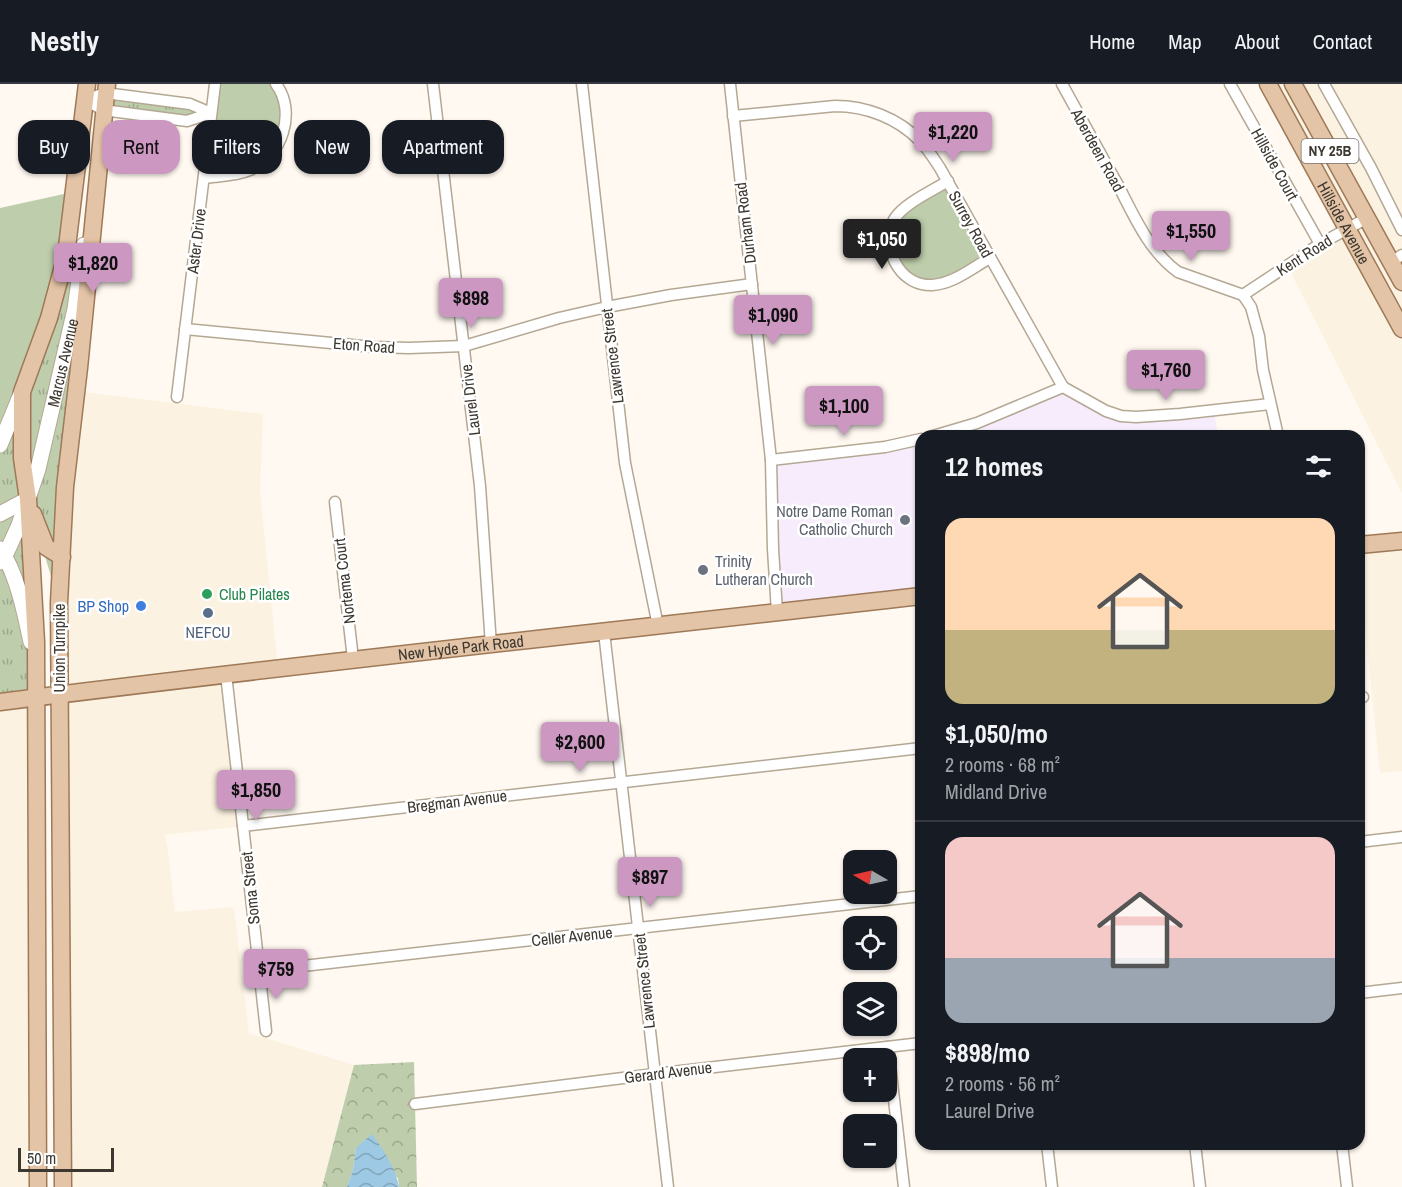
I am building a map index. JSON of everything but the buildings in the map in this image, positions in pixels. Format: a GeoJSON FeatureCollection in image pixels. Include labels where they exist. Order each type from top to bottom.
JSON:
{"type":"FeatureCollection","features":[{"type":"Feature","properties":{"kind":"main road","name":"Hillside Avenue"},"geometry":{"type":"LineString","coordinates":[[1268,84],[1402,329]]}},
{"type":"Feature","properties":{"kind":"main road","name":"Hillside Avenue"},"geometry":{"type":"LineString","coordinates":[[1293,84],[1367,218],[1397,259],[1402,282]]}},
{"type":"Feature","properties":{"kind":"main road","name":"Marcus Avenue"},"geometry":{"type":"LineString","coordinates":[[0,445],[49,318],[66,255],[86,92]]}},
{"type":"Feature","properties":{"kind":"main road","name":"Marcus Avenue"},"geometry":{"type":"LineString","coordinates":[[2,556],[19,525],[38,469],[75,309],[105,96]]}},
{"type":"Feature","properties":{"kind":"main road","name":"Union Turnpike"},"geometry":{"type":"LineString","coordinates":[[63,1187],[59,603],[65,487],[105,96]]}},
{"type":"Feature","properties":{"kind":"main road","name":"Union Turnpike"},"geometry":{"type":"LineString","coordinates":[[22,392],[22,458],[28,499],[36,663],[38,1187]]}},
{"type":"Feature","properties":{"kind":"main road"},"geometry":{"type":"LineString","coordinates":[[0,514],[28,499],[46,547],[62,556]]}},
{"type":"Feature","properties":{"kind":"main road"},"geometry":{"type":"LineString","coordinates":[[1365,544],[1402,541]]}},
{"type":"Feature","properties":{"kind":"main road"},"geometry":{"type":"LineString","coordinates":[[2,556],[23,608],[36,663]]}},
{"type":"Feature","properties":{"kind":"main road","name":"New Hyde Park Road"},"geometry":{"type":"LineString","coordinates":[[0,702],[353,659],[915,597]]}},
{"type":"Feature","properties":{"kind":"street","name":"Aster Drive"},"geometry":{"type":"LineString","coordinates":[[177,397],[215,84]]}},
{"type":"Feature","properties":{"kind":"street"},"geometry":{"type":"LineString","coordinates":[[204,178],[238,174],[252,169],[263,163],[275,150],[283,134],[286,121],[286,107],[276,84]]}},
{"type":"Feature","properties":{"kind":"street","name":"Laurel Drive"},"geometry":{"type":"LineString","coordinates":[[433,84],[480,486],[491,645]]}},
{"type":"Feature","properties":{"kind":"street","name":"Lawrence Street"},"geometry":{"type":"LineString","coordinates":[[582,84],[625,463],[658,626]]}},
{"type":"Feature","properties":{"kind":"street","name":"Durham Road"},"geometry":{"type":"LineString","coordinates":[[729,84],[771,460],[777,612]]}},
{"type":"Feature","properties":{"kind":"street","name":"Aberdeen Road"},"geometry":{"type":"LineString","coordinates":[[1062,84],[1155,250],[1169,266],[1178,272],[1243,295]]}},
{"type":"Feature","properties":{"kind":"street","name":"Hillside Court"},"geometry":{"type":"LineString","coordinates":[[1230,84],[1320,244]]}},
{"type":"Feature","properties":{"kind":"street"},"geometry":{"type":"LineString","coordinates":[[1324,84],[1371,168],[1402,230]]}},
{"type":"Feature","properties":{"kind":"street"},"geometry":{"type":"LineString","coordinates":[[86,92],[187,121],[211,114]]}},
{"type":"Feature","properties":{"kind":"street"},"geometry":{"type":"LineString","coordinates":[[86,92],[190,104],[211,114]]}},
{"type":"Feature","properties":{"kind":"street","name":"Surrey Road"},"geometry":{"type":"LineString","coordinates":[[733,116],[847,106],[861,108],[885,117],[905,128],[921,141],[948,181],[1063,387]]}},
{"type":"Feature","properties":{"kind":"street"},"geometry":{"type":"LineString","coordinates":[[948,181],[908,206],[893,222],[889,240],[896,265],[911,280],[931,285],[946,283],[990,258]]}},
{"type":"Feature","properties":{"kind":"street","name":"Kent Road"},"geometry":{"type":"LineString","coordinates":[[1243,295],[1320,244],[1367,218]]}},
{"type":"Feature","properties":{"kind":"street","name":"Eton Road"},"geometry":{"type":"LineString","coordinates":[[185,329],[374,347],[464,346],[559,318],[607,307],[671,295],[752,285]]}},
{"type":"Feature","properties":{"kind":"street"},"geometry":{"type":"LineString","coordinates":[[1243,295],[1251,308],[1259,336],[1263,370],[1276,430]]}},
{"type":"Feature","properties":{"kind":"street"},"geometry":{"type":"LineString","coordinates":[[953,430],[977,423],[1063,387],[1106,411],[1121,416],[1180,414],[1270,404]]}},
{"type":"Feature","properties":{"kind":"street"},"geometry":{"type":"LineString","coordinates":[[771,460],[885,447],[915,440]]}},
{"type":"Feature","properties":{"kind":"street","name":"Nortema Court"},"geometry":{"type":"LineString","coordinates":[[335,502],[353,659]]}},
{"type":"Feature","properties":{"kind":"street","name":"Lawrence Street"},"geometry":{"type":"LineString","coordinates":[[604,632],[668,1187]]}},
{"type":"Feature","properties":{"kind":"street","name":"Soma Street"},"geometry":{"type":"LineString","coordinates":[[226,674],[266,1031]]}},
{"type":"Feature","properties":{"kind":"street","name":"Bregman Avenue"},"geometry":{"type":"LineString","coordinates":[[243,826],[915,749]]}},
{"type":"Feature","properties":{"kind":"street"},"geometry":{"type":"LineString","coordinates":[[1365,841],[1402,837]]}},
{"type":"Feature","properties":{"kind":"street","name":"Celler Avenue"},"geometry":{"type":"LineString","coordinates":[[259,971],[915,897]]}},
{"type":"Feature","properties":{"kind":"street"},"geometry":{"type":"LineString","coordinates":[[1365,992],[1402,988]]}},
{"type":"Feature","properties":{"kind":"street","name":"Gerard Avenue"},"geometry":{"type":"LineString","coordinates":[[415,1104],[915,1044]]}},
{"type":"Feature","properties":{"kind":"street"},"geometry":{"type":"LineString","coordinates":[[888,1047],[904,1187]]}},
{"type":"Feature","properties":{"kind":"street"},"geometry":{"type":"LineString","coordinates":[[1048,1150],[1052,1187]]}},
{"type":"Feature","properties":{"kind":"street"},"geometry":{"type":"LineString","coordinates":[[1196,1150],[1200,1187]]}},
{"type":"Feature","properties":{"kind":"street"},"geometry":{"type":"LineString","coordinates":[[1343,1150],[1347,1187]]}},
{"type":"Feature","properties":{"kind":"shaded area"},"geometry":{"type":"Polygon","coordinates":[[[1266,84],[1402,84],[1402,493],[1288,267],[1347,231],[1266,84]]]}},
{"type":"Feature","properties":{"kind":"shaded area"},"geometry":{"type":"Polygon","coordinates":[[[1063,387],[1121,417],[1214,410],[1217,430],[949,430],[1063,387]]]}},
{"type":"Feature","properties":{"kind":"shaded area"},"geometry":{"type":"Polygon","coordinates":[[[76,391],[263,414],[260,491],[278,668],[226,674],[243,826],[165,835],[175,912],[234,907],[249,1033],[354,1065],[322,1187],[63,1187],[59,603],[76,391]]]}},
{"type":"Feature","properties":{"kind":"shaded area"},"geometry":{"type":"Polygon","coordinates":[[[915,440],[915,597],[777,612],[771,460],[915,440]]]}},
{"type":"Feature","properties":{"kind":"shaded area"},"geometry":{"type":"Polygon","coordinates":[[[1402,539],[1402,771],[1380,773],[1365,629],[1365,542],[1402,539]]]}},
{"type":"Feature","properties":{"kind":"shaded area"},"geometry":{"type":"Polygon","coordinates":[[[36,697],[38,1187],[0,1187],[0,702],[36,697]]]}},
{"type":"Feature","properties":{"kind":"green space"},"geometry":{"type":"Polygon","coordinates":[[[215,84],[276,84],[286,121],[282,128],[282,120],[211,120],[215,84]]]}},
{"type":"Feature","properties":{"kind":"green space"},"geometry":{"type":"Polygon","coordinates":[[[105,93],[190,104],[211,113],[187,121],[103,110],[105,93]]]}},
{"type":"Feature","properties":{"kind":"green space"},"geometry":{"type":"Polygon","coordinates":[[[204,174],[220,174],[204,178],[204,174]]]}},
{"type":"Feature","properties":{"kind":"green space"},"geometry":{"type":"Polygon","coordinates":[[[948,181],[990,258],[931,285],[896,265],[893,222],[948,181]]]}},
{"type":"Feature","properties":{"kind":"green space"},"geometry":{"type":"Polygon","coordinates":[[[73,192],[65,255],[0,445],[0,208],[73,192]]]}},
{"type":"Feature","properties":{"kind":"green space"},"geometry":{"type":"Polygon","coordinates":[[[77,242],[80,274],[71,345],[75,400],[59,603],[29,503],[36,697],[0,702],[0,445],[60,276],[77,242]]]}},
{"type":"Feature","properties":{"kind":"green space"},"geometry":{"type":"Polygon","coordinates":[[[414,1062],[417,1187],[399,1187],[398,1178],[356,1148],[347,1187],[322,1187],[354,1065],[414,1062]]]}},
{"type":"Feature","properties":{"kind":"water"},"geometry":{"type":"Polygon","coordinates":[[[372,1134],[392,1166],[399,1187],[347,1187],[356,1148],[372,1134]]]}},
{"type":"Feature","properties":{"kind":"place","name":"Notre Dame Roman Catholic Church"},"geometry":{"type":"Point","coordinates":[905,520]}},
{"type":"Feature","properties":{"kind":"place","name":"Trinity Lutheran Church"},"geometry":{"type":"Point","coordinates":[703,570]}},
{"type":"Feature","properties":{"kind":"place","name":"Club Pilates"},"geometry":{"type":"Point","coordinates":[207,594]}},
{"type":"Feature","properties":{"kind":"place","name":"BP Shop"},"geometry":{"type":"Point","coordinates":[141,606]}},
{"type":"Feature","properties":{"kind":"place","name":"NEFCU"},"geometry":{"type":"Point","coordinates":[208,613]}}]}
